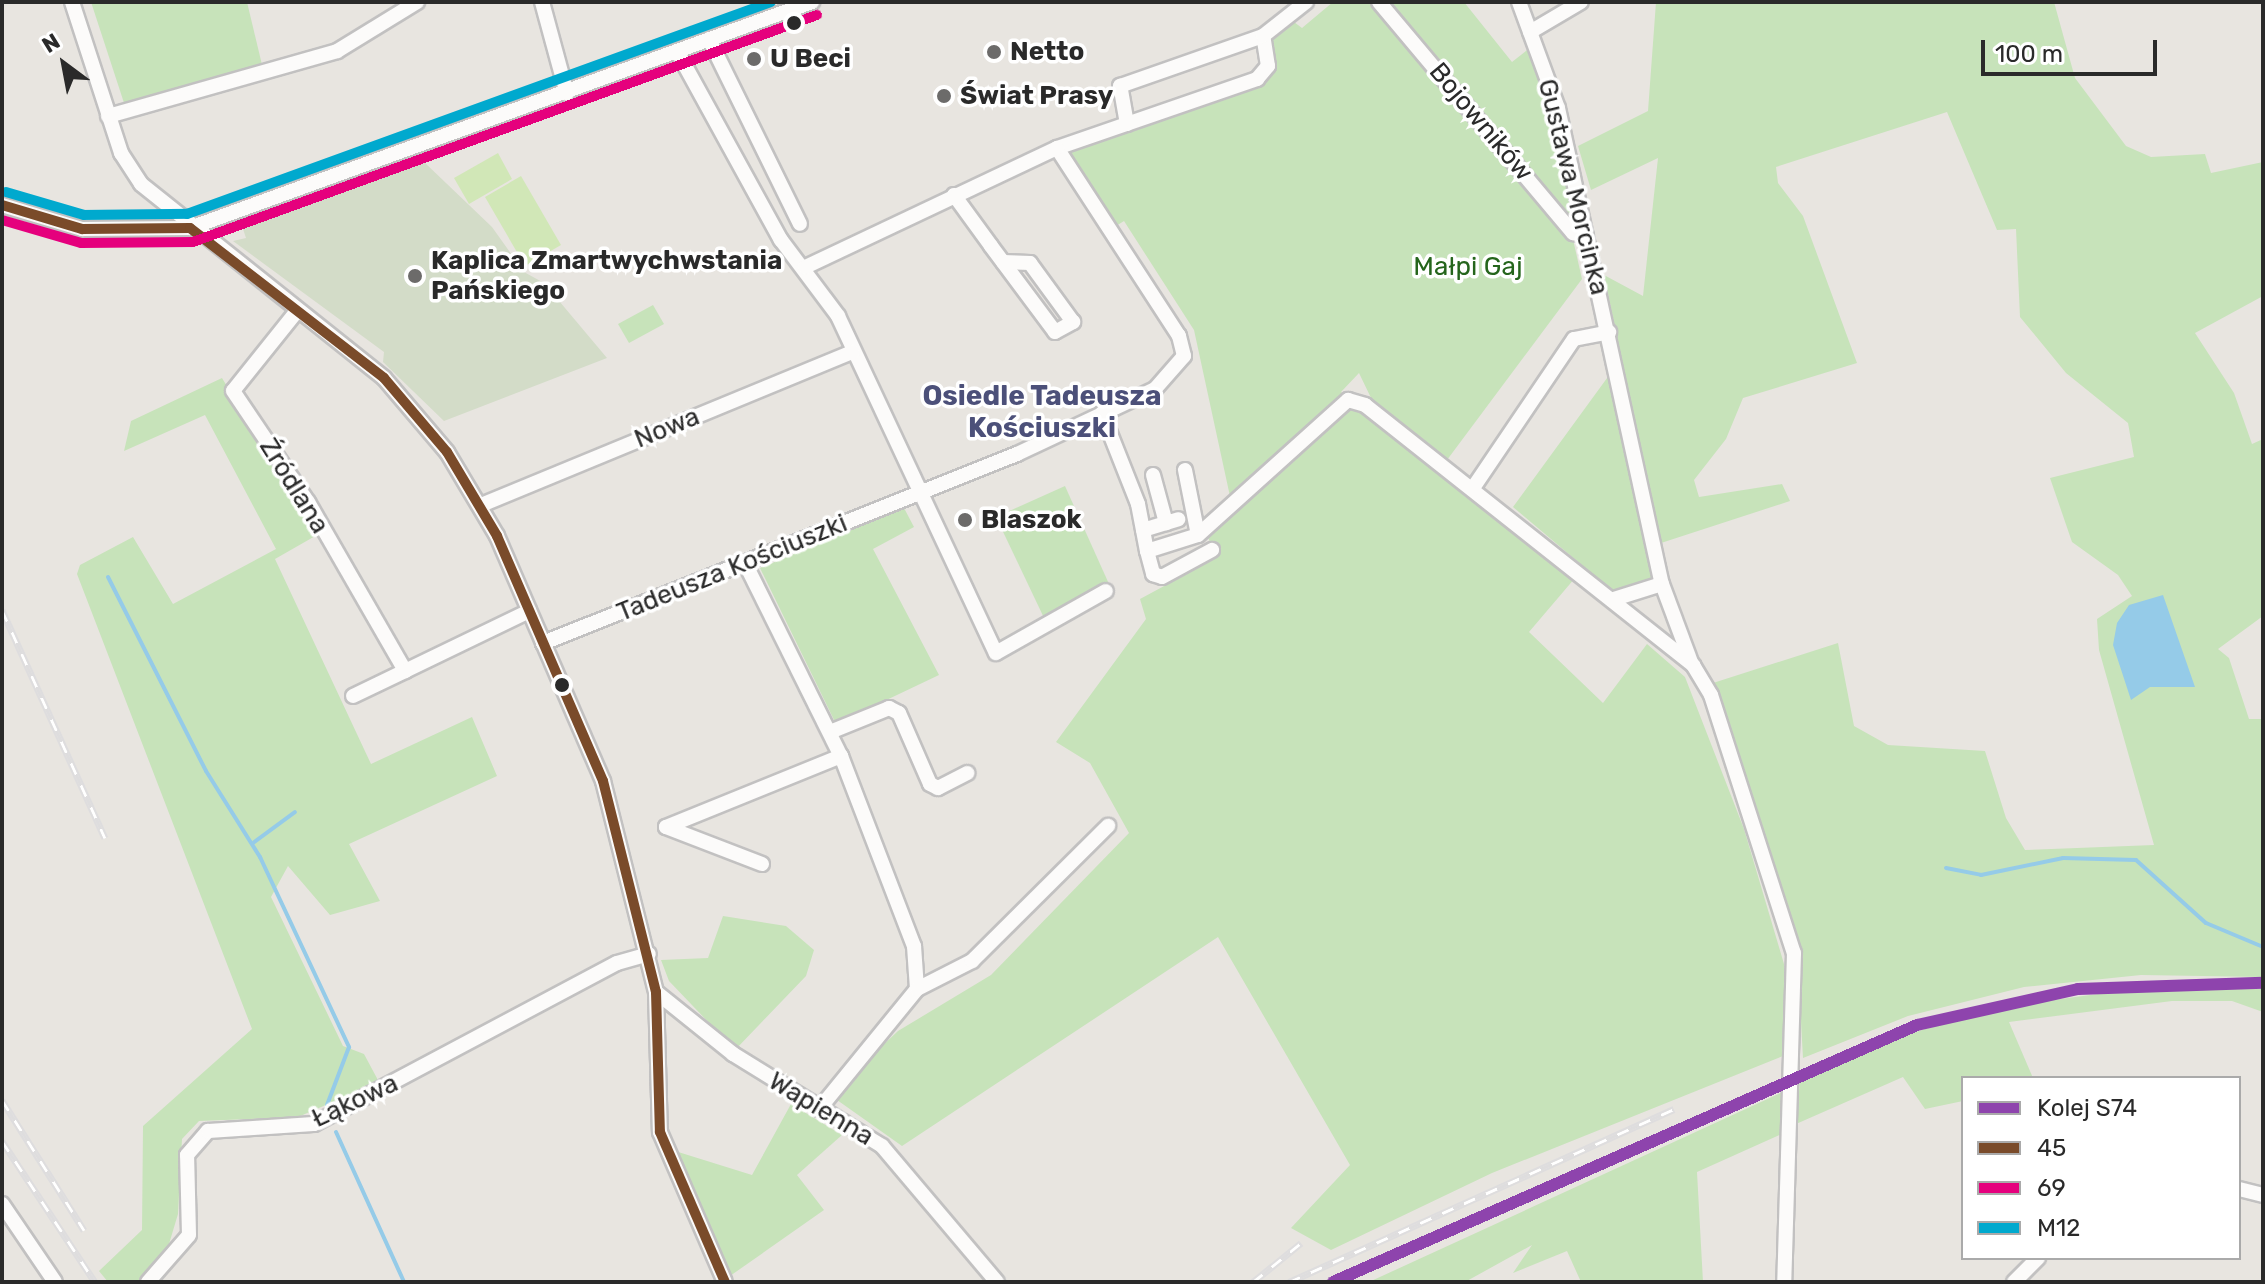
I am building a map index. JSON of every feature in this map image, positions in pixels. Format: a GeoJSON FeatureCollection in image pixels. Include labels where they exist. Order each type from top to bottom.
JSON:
{"type":"FeatureCollection","features":[{"type":"Feature","properties":{"kind":"street"},"geometry":{"type":"LineString","coordinates":[[72,2],[108,116],[128,166],[158,201],[414,408],[481,505],[603,781],[649,954],[656,992],[660,1132],[725,1282]]}},
{"type":"Feature","properties":{"kind":"street"},"geometry":{"type":"LineString","coordinates":[[108,116],[337,51],[417,2]]}},
{"type":"Feature","properties":{"kind":"street"},"geometry":{"type":"LineString","coordinates":[[542,2],[567,94]]}},
{"type":"Feature","properties":{"kind":"street"},"geometry":{"type":"LineString","coordinates":[[2,205],[82,229],[152,232],[190,228],[223,219],[812,2]]}},
{"type":"Feature","properties":{"kind":"street"},"geometry":{"type":"LineString","coordinates":[[1127,124],[1120,86],[1263,36],[1306,2]]}},
{"type":"Feature","properties":{"kind":"street","name":"Bojowników"},"geometry":{"type":"LineString","coordinates":[[1379,2],[1573,233],[1586,235]]}},
{"type":"Feature","properties":{"kind":"street","name":"Gustawa Morcinka"},"geometry":{"type":"LineString","coordinates":[[1519,2],[1558,108],[1609,330],[1662,584],[1693,665]]}},
{"type":"Feature","properties":{"kind":"street"},"geometry":{"type":"LineString","coordinates":[[1530,32],[1581,2]]}},
{"type":"Feature","properties":{"kind":"street"},"geometry":{"type":"LineString","coordinates":[[805,267],[1057,148],[1257,79],[1268,66],[1263,36]]}},
{"type":"Feature","properties":{"kind":"street"},"geometry":{"type":"LineString","coordinates":[[709,39],[800,224]]}},
{"type":"Feature","properties":{"kind":"street"},"geometry":{"type":"LineString","coordinates":[[677,51],[781,240],[805,267],[853,352],[996,653],[1106,591]]}},
{"type":"Feature","properties":{"kind":"street"},"geometry":{"type":"LineString","coordinates":[[921,493],[1155,389],[1184,356],[1179,336],[1057,148]]}},
{"type":"Feature","properties":{"kind":"street"},"geometry":{"type":"LineString","coordinates":[[954,195],[1003,262],[1055,332],[1073,322],[1030,263],[1003,262]]}},
{"type":"Feature","properties":{"kind":"street"},"geometry":{"type":"LineString","coordinates":[[152,232],[158,201]]}},
{"type":"Feature","properties":{"kind":"street"},"geometry":{"type":"LineString","coordinates":[[223,219],[227,250],[269,289]]}},
{"type":"Feature","properties":{"kind":"street","name":"Źródlana"},"geometry":{"type":"LineString","coordinates":[[297,311],[233,391],[308,502],[405,671]]}},
{"type":"Feature","properties":{"kind":"street"},"geometry":{"type":"LineString","coordinates":[[1473,488],[1574,339],[1609,330]]}},
{"type":"Feature","properties":{"kind":"street","name":"Nowa"},"geometry":{"type":"LineString","coordinates":[[481,505],[853,352]]}},
{"type":"Feature","properties":{"kind":"street"},"geometry":{"type":"LineString","coordinates":[[1147,551],[1198,535],[1348,400],[1365,405],[1614,599],[1693,665],[1711,695],[1794,953],[1784,1282]]}},
{"type":"Feature","properties":{"kind":"street"},"geometry":{"type":"LineString","coordinates":[[1102,413],[1143,530],[1153,574],[1162,577],[1212,550]]}},
{"type":"Feature","properties":{"kind":"street"},"geometry":{"type":"LineString","coordinates":[[1185,470],[1198,535]]}},
{"type":"Feature","properties":{"kind":"street"},"geometry":{"type":"LineString","coordinates":[[1143,530],[1172,521],[1153,475]]}},
{"type":"Feature","properties":{"kind":"street","name":"Tadeusza Kościuszki"},"geometry":{"type":"LineString","coordinates":[[543,643],[921,493]]}},
{"type":"Feature","properties":{"kind":"street"},"geometry":{"type":"LineString","coordinates":[[745,563],[841,756],[914,946],[917,989]]}},
{"type":"Feature","properties":{"kind":"street"},"geometry":{"type":"LineString","coordinates":[[1614,599],[1662,584]]}},
{"type":"Feature","properties":{"kind":"street"},"geometry":{"type":"LineString","coordinates":[[353,696],[529,611]]}},
{"type":"Feature","properties":{"kind":"street"},"geometry":{"type":"LineString","coordinates":[[830,732],[889,708],[899,713],[930,784],[938,788],[967,773]]}},
{"type":"Feature","properties":{"kind":"street"},"geometry":{"type":"LineString","coordinates":[[762,864],[666,827],[841,756]]}},
{"type":"Feature","properties":{"kind":"street"},"geometry":{"type":"LineString","coordinates":[[819,1109],[917,989],[972,961],[1108,826]]}},
{"type":"Feature","properties":{"kind":"street","name":"Łąkowa"},"geometry":{"type":"LineString","coordinates":[[148,1282],[189,1235],[187,1155],[208,1131],[314,1124],[617,963],[649,954]]}},
{"type":"Feature","properties":{"kind":"street","name":"Wapienna"},"geometry":{"type":"LineString","coordinates":[[656,992],[733,1054],[882,1146],[997,1282]]}},
{"type":"Feature","properties":{"kind":"street"},"geometry":{"type":"LineString","coordinates":[[2241,1190],[2263,1195]]}},
{"type":"Feature","properties":{"kind":"street"},"geometry":{"type":"LineString","coordinates":[[2,1204],[55,1282]]}},
{"type":"Feature","properties":{"kind":"street"},"geometry":{"type":"LineString","coordinates":[[2014,1282],[2036,1260]]}},
{"type":"Feature","properties":{"kind":"green space"},"geometry":{"type":"Polygon","coordinates":[[[91,2],[247,2],[263,69],[125,106],[91,2]]]}},
{"type":"Feature","properties":{"kind":"green space","name":"Małpi Gaj"},"geometry":{"type":"Polygon","coordinates":[[[1333,2],[1371,2],[1572,235],[1582,279],[1447,460],[1372,400],[1359,373],[1341,392],[1347,397],[1231,501],[1194,330],[1124,221],[1116,226],[1066,153],[1266,82],[1275,67],[1270,38],[1294,22],[1302,28],[1333,2]]]}},
{"type":"Feature","properties":{"kind":"green space"},"geometry":{"type":"Polygon","coordinates":[[[1387,2],[1464,2],[1512,62],[1531,47],[1577,217],[1568,218],[1387,2]]]}},
{"type":"Feature","properties":{"kind":"green space"},"geometry":{"type":"Polygon","coordinates":[[[1656,2],[2054,2],[2075,78],[2126,146],[2151,157],[2205,154],[2211,173],[2263,162],[2263,296],[2195,333],[2234,393],[2252,444],[2263,439],[2263,616],[2218,649],[2229,658],[2249,719],[2263,719],[2263,977],[2141,975],[2024,987],[1908,1016],[1803,1058],[1796,933],[1713,683],[1838,643],[1854,726],[1888,745],[1985,751],[2006,818],[2025,850],[2154,845],[2099,650],[2097,619],[2132,596],[2118,575],[2072,542],[2050,478],[2134,457],[2128,423],[2066,373],[2020,317],[2016,229],[1997,230],[1947,112],[1776,167],[1778,183],[1803,216],[1857,363],[1743,398],[1726,439],[1694,480],[1699,497],[1782,484],[1790,501],[1661,543],[1657,521],[1645,532],[1657,580],[1616,594],[1513,507],[1610,374],[1619,346],[1604,275],[1643,296],[1658,158],[1591,190],[1578,146],[1648,111],[1656,2]]]}},
{"type":"Feature","properties":{"kind":"green space"},"geometry":{"type":"Polygon","coordinates":[[[498,153],[512,179],[469,204],[454,178],[498,153]]]}},
{"type":"Feature","properties":{"kind":"green space"},"geometry":{"type":"Polygon","coordinates":[[[423,161],[492,227],[524,272],[544,283],[607,358],[444,421],[383,362],[384,352],[233,241],[246,238],[243,229],[423,161]]]}},
{"type":"Feature","properties":{"kind":"green space"},"geometry":{"type":"Polygon","coordinates":[[[521,176],[561,245],[525,266],[485,197],[521,176]]]}},
{"type":"Feature","properties":{"kind":"green space"},"geometry":{"type":"Polygon","coordinates":[[[653,305],[664,324],[629,343],[618,324],[653,305]]]}},
{"type":"Feature","properties":{"kind":"green space"},"geometry":{"type":"Polygon","coordinates":[[[222,378],[317,535],[275,559],[371,764],[472,717],[497,776],[349,844],[380,901],[330,915],[288,866],[271,897],[343,1046],[364,1054],[379,1082],[298,1117],[199,1121],[182,1139],[178,1214],[166,1254],[138,1282],[108,1282],[99,1271],[142,1230],[143,1126],[252,1029],[77,574],[80,565],[133,537],[173,604],[276,549],[205,415],[124,451],[131,421],[222,378]]]}},
{"type":"Feature","properties":{"kind":"green space"},"geometry":{"type":"Polygon","coordinates":[[[1350,410],[1367,414],[1575,578],[1529,632],[1603,703],[1647,644],[1685,677],[1744,829],[1784,964],[1788,1054],[1492,1173],[1331,1250],[1291,1228],[1350,1165],[1218,937],[902,1146],[830,1095],[898,1031],[991,975],[1129,833],[1090,763],[1056,742],[1146,619],[1140,599],[1218,557],[1206,534],[1350,410]]]}},
{"type":"Feature","properties":{"kind":"green space"},"geometry":{"type":"Polygon","coordinates":[[[1065,486],[1109,584],[1045,620],[996,517],[1065,486]]]}},
{"type":"Feature","properties":{"kind":"green space"},"geometry":{"type":"Polygon","coordinates":[[[904,508],[914,527],[873,549],[939,675],[836,724],[760,568],[904,508]]]}},
{"type":"Feature","properties":{"kind":"green space"},"geometry":{"type":"Polygon","coordinates":[[[723,916],[786,926],[814,950],[806,976],[735,1050],[669,981],[661,960],[708,958],[723,916]]]}},
{"type":"Feature","properties":{"kind":"green space"},"geometry":{"type":"Polygon","coordinates":[[[2136,989],[2263,989],[2263,1012],[2232,1001],[2172,1001],[2009,1022],[2032,1076],[1961,1076],[1961,1101],[1925,1109],[1903,1077],[1796,1124],[1800,1080],[1893,1039],[1993,1008],[2136,989]]]}},
{"type":"Feature","properties":{"kind":"green space"},"geometry":{"type":"Polygon","coordinates":[[[1787,1090],[1784,1133],[1697,1172],[1703,1282],[1581,1282],[1567,1251],[1513,1273],[1532,1245],[1465,1282],[1369,1282],[1787,1090]]]}},
{"type":"Feature","properties":{"kind":"green space"},"geometry":{"type":"Polygon","coordinates":[[[791,1104],[842,1135],[797,1175],[824,1210],[730,1276],[675,1151],[752,1175],[791,1104]]]}},
{"type":"Feature","properties":{"kind":"water"},"geometry":{"type":"Polygon","coordinates":[[[2163,595],[2195,687],[2150,687],[2131,700],[2113,645],[2117,623],[2129,605],[2163,595]]]}},
{"type":"Feature","properties":{"kind":"waterway"},"geometry":{"type":"LineString","coordinates":[[108,577],[206,771],[260,857],[349,1047],[327,1105]]}},
{"type":"Feature","properties":{"kind":"waterway"},"geometry":{"type":"LineString","coordinates":[[253,843],[295,812]]}},
{"type":"Feature","properties":{"kind":"waterway"},"geometry":{"type":"LineString","coordinates":[[1946,868],[1981,875],[2063,858],[2136,860],[2206,923],[2263,947]]}},
{"type":"Feature","properties":{"kind":"waterway"},"geometry":{"type":"LineString","coordinates":[[336,1132],[404,1282]]}},
{"type":"Feature","properties":{"kind":"railway"},"geometry":{"type":"LineString","coordinates":[[2,610],[105,838]]}},
{"type":"Feature","properties":{"kind":"railway"},"geometry":{"type":"LineString","coordinates":[[2,1100],[84,1230]]}},
{"type":"Feature","properties":{"kind":"railway"},"geometry":{"type":"LineString","coordinates":[[1289,1282],[1674,1109]]}},
{"type":"Feature","properties":{"kind":"railway"},"geometry":{"type":"LineString","coordinates":[[2,1141],[95,1282]]}},
{"type":"Feature","properties":{"kind":"railway"},"geometry":{"type":"LineString","coordinates":[[1253,1282],[1301,1243]]}},
{"type":"Feature","properties":{"kind":"rail line","name":"S74"},"geometry":{"type":"LineString","coordinates":[[1333,1282],[1917,1025],[2078,989],[2263,983]]}},
{"type":"Feature","properties":{"kind":"transit line","name":"M12"},"geometry":{"type":"LineString","coordinates":[[6,192],[84,215],[187,214],[771,2]]}},
{"type":"Feature","properties":{"kind":"transit line","name":"69"},"geometry":{"type":"LineString","coordinates":[[2,220],[81,243],[193,242],[817,15]]}},
{"type":"Feature","properties":{"kind":"transit line","name":"45"},"geometry":{"type":"LineString","coordinates":[[2,205],[82,229],[190,228]]}},
{"type":"Feature","properties":{"kind":"transit line","name":"45"},"geometry":{"type":"LineString","coordinates":[[190,228],[384,378],[447,452],[497,536],[603,781],[656,992],[660,1132],[725,1282]]}},
{"type":"Feature","properties":{"kind":"place","name":"Netto"},"geometry":{"type":"Point","coordinates":[994,52]}},
{"type":"Feature","properties":{"kind":"place","name":"U Beci"},"geometry":{"type":"Point","coordinates":[754,59]}},
{"type":"Feature","properties":{"kind":"place","name":"Świat Prasy"},"geometry":{"type":"Point","coordinates":[944,96]}},
{"type":"Feature","properties":{"kind":"place","name":"Kaplica Zmartwychwstania Pańskiego"},"geometry":{"type":"Point","coordinates":[415,276]}},
{"type":"Feature","properties":{"kind":"place","name":"Blaszok"},"geometry":{"type":"Point","coordinates":[965,520]}},
{"type":"Feature","properties":{"kind":"district","name":"Osiedle Tadeusza Kościuszki"},"geometry":{"type":"Point","coordinates":[1042,412]}}]}
